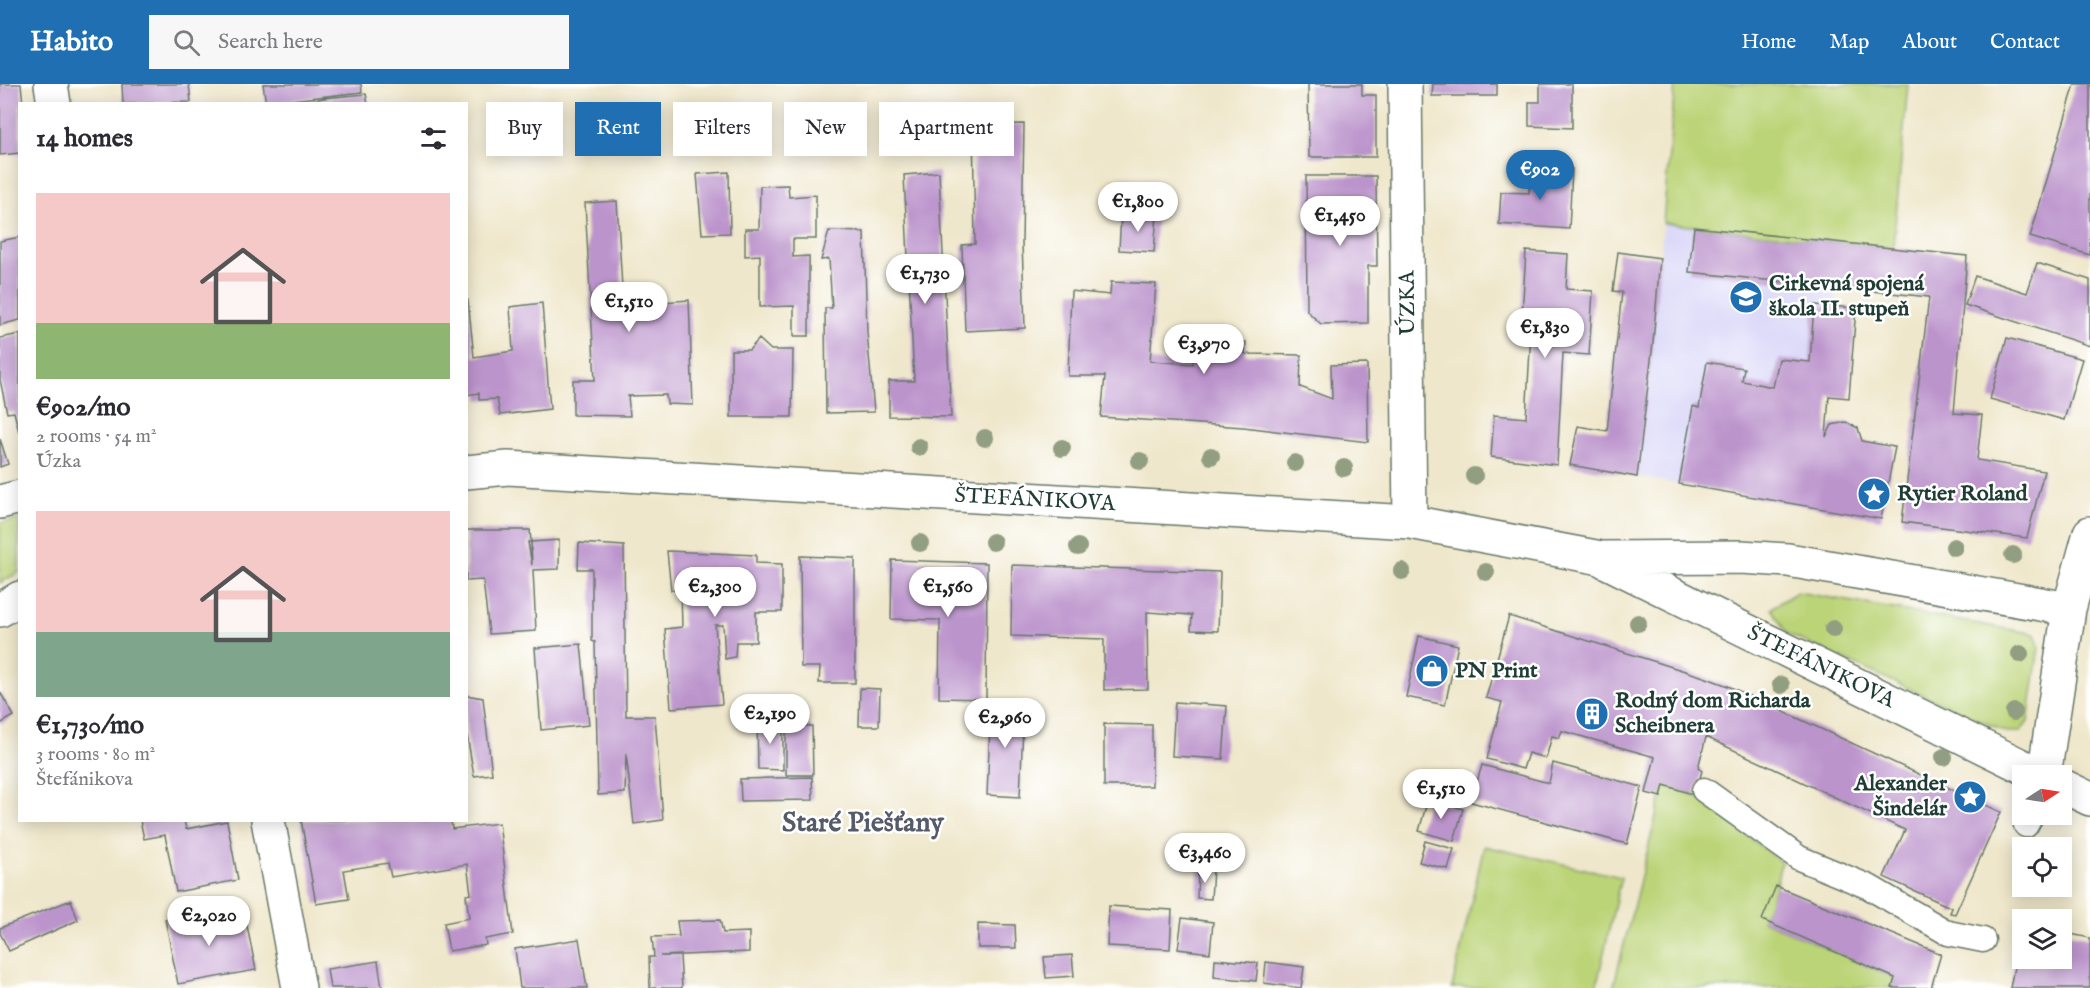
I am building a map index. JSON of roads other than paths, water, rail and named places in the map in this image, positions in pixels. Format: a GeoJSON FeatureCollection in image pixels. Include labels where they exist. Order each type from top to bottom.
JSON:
{"type":"FeatureCollection","features":[{"type":"Feature","properties":{"kind":"street"},"geometry":{"type":"LineString","coordinates":[[51,84],[54,102]]}},
{"type":"Feature","properties":{"kind":"street","name":"ÚZKA"},"geometry":{"type":"LineString","coordinates":[[1405,84],[1410,522]]}},
{"type":"Feature","properties":{"kind":"street","name":"ŠTEFÁNIKOVA"},"geometry":{"type":"LineString","coordinates":[[468,472],[508,468],[1410,522],[1600,558],[1741,557],[1788,560],[2069,609]]}},
{"type":"Feature","properties":{"kind":"street"},"geometry":{"type":"LineString","coordinates":[[0,502],[18,498]]}},
{"type":"Feature","properties":{"kind":"street"},"geometry":{"type":"LineString","coordinates":[[2045,765],[2069,609],[2090,533]]}},
{"type":"Feature","properties":{"kind":"street","name":"ŠTEFÁNIKOVA"},"geometry":{"type":"LineString","coordinates":[[1600,558],[2021,765]]}},
{"type":"Feature","properties":{"kind":"street"},"geometry":{"type":"LineString","coordinates":[[0,610],[18,599]]}},
{"type":"Feature","properties":{"kind":"street"},"geometry":{"type":"LineString","coordinates":[[2072,790],[2090,799]]}},
{"type":"Feature","properties":{"kind":"street"},"geometry":{"type":"LineString","coordinates":[[268,822],[299,988]]}},
{"type":"Feature","properties":{"kind":"lane"},"geometry":{"type":"LineString","coordinates":[[1704,790],[1799,858],[1869,886],[1948,933],[1983,940]]}},
{"type":"Feature","properties":{"kind":"place","name":"Cirkevná spojená škola II. stupeň"},"geometry":{"type":"Point","coordinates":[1746,297]}},
{"type":"Feature","properties":{"kind":"place","name":"Rytier Roland"},"geometry":{"type":"Point","coordinates":[1874,494]}},
{"type":"Feature","properties":{"kind":"place","name":"PN Print"},"geometry":{"type":"Point","coordinates":[1432,671]}},
{"type":"Feature","properties":{"kind":"place","name":"Rodný dom Richarda Scheibnera"},"geometry":{"type":"Point","coordinates":[1592,714]}},
{"type":"Feature","properties":{"kind":"place","name":"Alexander Šindelár"},"geometry":{"type":"Point","coordinates":[1970,797]}},
{"type":"Feature","properties":{"kind":"district","name":"Staré Piešťany"},"geometry":{"type":"Point","coordinates":[863,823]}}]}
